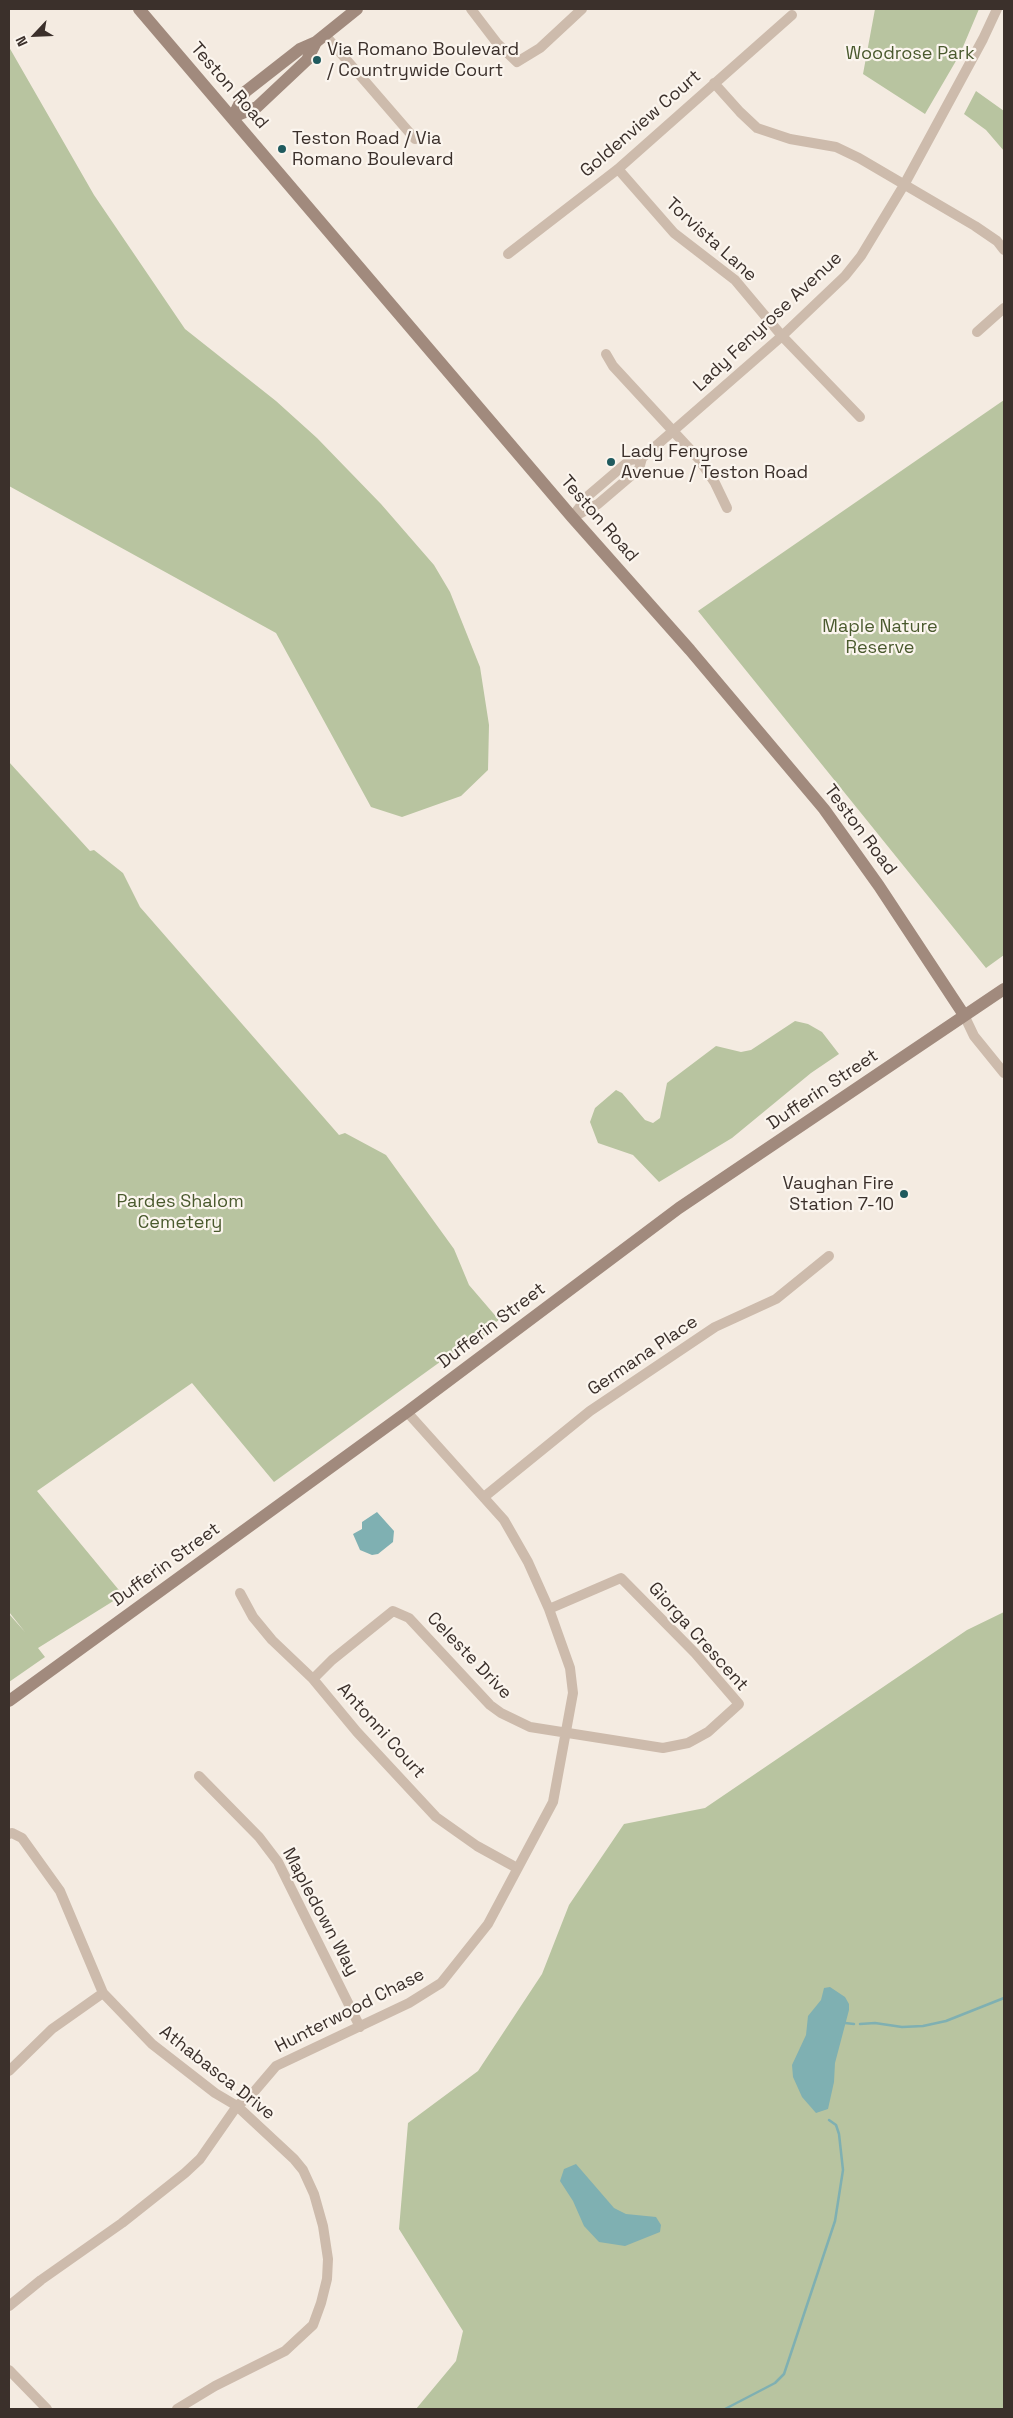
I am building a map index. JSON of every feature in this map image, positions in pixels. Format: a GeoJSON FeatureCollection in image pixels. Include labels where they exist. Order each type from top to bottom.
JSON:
{"type":"FeatureCollection","features":[{"type":"Feature","properties":{"kind":"main road","name":"Teston Road"},"geometry":{"type":"LineString","coordinates":[[139,9],[233,116],[572,517],[690,650],[824,809],[879,886],[964,1015]]}},
{"type":"Feature","properties":{"kind":"main road"},"geometry":{"type":"LineString","coordinates":[[233,116],[245,92],[300,49],[320,38],[356,9]]}},
{"type":"Feature","properties":{"kind":"main road"},"geometry":{"type":"LineString","coordinates":[[233,116],[256,107],[307,60],[320,38]]}},
{"type":"Feature","properties":{"kind":"main road","name":"Dufferin Street"},"geometry":{"type":"LineString","coordinates":[[9,1701],[406,1412],[679,1208],[1004,989]]}},
{"type":"Feature","properties":{"kind":"street"},"geometry":{"type":"LineString","coordinates":[[471,9],[497,43],[517,62],[540,48],[582,9]]}},
{"type":"Feature","properties":{"kind":"street","name":"Lady Fenyrose Avenue"},"geometry":{"type":"LineString","coordinates":[[572,517],[589,495],[630,460],[642,458],[782,336],[845,276],[861,256],[904,185],[983,39],[997,9]]}},
{"type":"Feature","properties":{"kind":"street","name":"Goldenview Court"},"geometry":{"type":"LineString","coordinates":[[508,254],[618,169],[792,15]]}},
{"type":"Feature","properties":{"kind":"street"},"geometry":{"type":"LineString","coordinates":[[320,38],[415,139]]}},
{"type":"Feature","properties":{"kind":"street"},"geometry":{"type":"LineString","coordinates":[[714,83],[757,128],[790,139],[836,147],[859,158],[976,226],[997,241],[1004,250]]}},
{"type":"Feature","properties":{"kind":"street","name":"Torvista Lane"},"geometry":{"type":"LineString","coordinates":[[618,169],[674,233],[735,280],[782,336],[860,417]]}},
{"type":"Feature","properties":{"kind":"street"},"geometry":{"type":"LineString","coordinates":[[977,332],[1004,308]]}},
{"type":"Feature","properties":{"kind":"street"},"geometry":{"type":"LineString","coordinates":[[606,354],[613,366],[707,469],[727,508]]}},
{"type":"Feature","properties":{"kind":"street","name":"Teston Road"},"geometry":{"type":"LineString","coordinates":[[964,1015],[974,1036],[1004,1073]]}},
{"type":"Feature","properties":{"kind":"street","name":"Germana Place"},"geometry":{"type":"LineString","coordinates":[[484,1497],[590,1411],[714,1327],[776,1299],[829,1256]]}},
{"type":"Feature","properties":{"kind":"street","name":"Hunterwood Chase"},"geometry":{"type":"LineString","coordinates":[[9,2306],[41,2280],[122,2223],[185,2174],[200,2159],[237,2106],[253,2093],[276,2066],[430,1992],[441,1983],[488,1924],[553,1802],[573,1692],[570,1668],[549,1609],[528,1562],[504,1520],[406,1412]]}},
{"type":"Feature","properties":{"kind":"street","name":"Giorga Crescent"},"geometry":{"type":"LineString","coordinates":[[549,1609],[621,1578],[695,1653],[739,1704],[708,1732],[688,1742],[663,1748],[566,1733]]}},
{"type":"Feature","properties":{"kind":"street","name":"Antonni Court"},"geometry":{"type":"LineString","coordinates":[[240,1593],[253,1617],[272,1640],[313,1679],[357,1732],[436,1817],[477,1846],[517,1868]]}},
{"type":"Feature","properties":{"kind":"street","name":"Celeste Drive"},"geometry":{"type":"LineString","coordinates":[[313,1679],[332,1660],[393,1611],[409,1618],[465,1679],[501,1713],[530,1727],[566,1733]]}},
{"type":"Feature","properties":{"kind":"street","name":"Mapledown Way"},"geometry":{"type":"LineString","coordinates":[[199,1776],[259,1837],[278,1862],[360,2027]]}},
{"type":"Feature","properties":{"kind":"street","name":"Athabasca Drive"},"geometry":{"type":"LineString","coordinates":[[9,1834],[12,1833],[22,1838],[60,1891],[103,1993],[152,2044],[215,2093],[237,2106],[294,2159],[303,2170],[314,2194],[323,2226],[328,2259],[327,2279],[313,2325],[285,2351],[194,2397],[177,2409]]}},
{"type":"Feature","properties":{"kind":"street"},"geometry":{"type":"LineString","coordinates":[[9,2071],[52,2029],[103,1993]]}},
{"type":"Feature","properties":{"kind":"street"},"geometry":{"type":"LineString","coordinates":[[9,2370],[47,2409]]}},
{"type":"Feature","properties":{"kind":"green space","name":"Woodrose Park"},"geometry":{"type":"Polygon","coordinates":[[[875,9],[979,9],[960,54],[925,114],[863,74],[875,9]]]}},
{"type":"Feature","properties":{"kind":"green space"},"geometry":{"type":"Polygon","coordinates":[[[9,47],[94,195],[185,329],[276,401],[317,438],[381,504],[434,565],[450,592],[480,667],[489,725],[488,770],[461,796],[402,817],[371,807],[276,633],[9,486],[9,47]]]}},
{"type":"Feature","properties":{"kind":"green space"},"geometry":{"type":"Polygon","coordinates":[[[976,91],[1004,111],[1004,151],[986,130],[964,114],[976,91]]]}},
{"type":"Feature","properties":{"kind":"green space","name":"Maple Nature Reserve"},"geometry":{"type":"Polygon","coordinates":[[[1004,400],[1004,955],[986,968],[698,611],[1004,400]]]}},
{"type":"Feature","properties":{"kind":"green space","name":"Pardes Shalom Cemetery"},"geometry":{"type":"Polygon","coordinates":[[[9,762],[90,851],[94,850],[123,873],[140,907],[339,1135],[345,1133],[386,1155],[454,1249],[469,1285],[499,1320],[487,1328],[489,1333],[451,1354],[274,1482],[192,1383],[37,1491],[123,1595],[38,1648],[45,1657],[9,1682],[9,1614],[25,1632],[9,1612],[9,762]]]}},
{"type":"Feature","properties":{"kind":"green space"},"geometry":{"type":"Polygon","coordinates":[[[795,1021],[808,1024],[822,1032],[839,1054],[811,1073],[732,1138],[659,1182],[633,1155],[598,1143],[590,1122],[595,1108],[616,1090],[622,1093],[645,1120],[653,1123],[660,1118],[667,1083],[716,1046],[741,1052],[751,1050],[795,1021]]]}},
{"type":"Feature","properties":{"kind":"green space"},"geometry":{"type":"Polygon","coordinates":[[[1004,1612],[1004,2409],[416,2409],[456,2361],[463,2331],[399,2229],[408,2123],[478,2071],[542,1974],[569,1905],[624,1824],[705,1808],[967,1630],[1004,1612]]]}},
{"type":"Feature","properties":{"kind":"water"},"geometry":{"type":"Polygon","coordinates":[[[377,1512],[394,1531],[393,1542],[378,1554],[372,1555],[360,1550],[353,1534],[362,1529],[362,1522],[377,1512]]]}},
{"type":"Feature","properties":{"kind":"water"},"geometry":{"type":"Polygon","coordinates":[[[830,1987],[845,1997],[849,2004],[849,2010],[835,2063],[834,2082],[828,2109],[816,2113],[802,2097],[793,2077],[792,2065],[806,2035],[808,2016],[821,2000],[824,1988],[830,1987]]]}},
{"type":"Feature","properties":{"kind":"water"},"geometry":{"type":"Polygon","coordinates":[[[576,2164],[614,2208],[626,2214],[656,2217],[661,2225],[660,2232],[625,2246],[599,2242],[584,2226],[573,2201],[560,2181],[564,2169],[576,2164]]]}},
{"type":"Feature","properties":{"kind":"waterway"},"geometry":{"type":"LineString","coordinates":[[860,2024],[875,2023],[902,2027],[923,2026],[946,2021],[1004,1998]]}},
{"type":"Feature","properties":{"kind":"waterway"},"geometry":{"type":"LineString","coordinates":[[845,2023],[854,2024]]}},
{"type":"Feature","properties":{"kind":"waterway"},"geometry":{"type":"LineString","coordinates":[[725,2409],[775,2383],[784,2374],[835,2221],[843,2170],[839,2134],[836,2125],[829,2120]]}},
{"type":"Feature","properties":{"kind":"place","name":"Via Romano Boulevard / Countrywide Court"},"geometry":{"type":"Point","coordinates":[317,60]}},
{"type":"Feature","properties":{"kind":"place","name":"Teston Road / Via Romano Boulevard"},"geometry":{"type":"Point","coordinates":[282,149]}},
{"type":"Feature","properties":{"kind":"place","name":"Lady Fenyrose Avenue / Teston Road"},"geometry":{"type":"Point","coordinates":[611,462]}},
{"type":"Feature","properties":{"kind":"place","name":"Vaughan Fire Station 7-10"},"geometry":{"type":"Point","coordinates":[904,1194]}}]}
